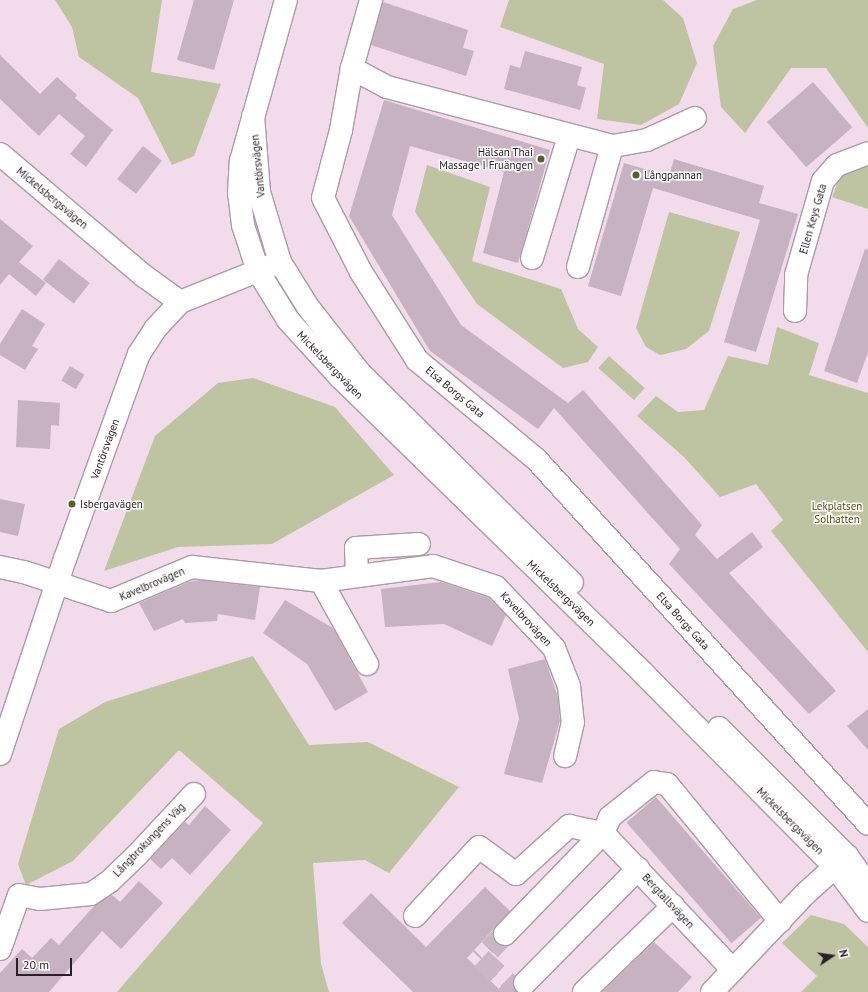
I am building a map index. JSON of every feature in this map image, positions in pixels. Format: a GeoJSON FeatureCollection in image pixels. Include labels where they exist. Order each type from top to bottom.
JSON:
{"type":"FeatureCollection","features":[{"type":"Feature","properties":{"kind":"street","name":"Vantörsvägen"},"geometry":{"type":"LineString","coordinates":[[258,272],[243,225],[239,194],[241,161],[286,0]]}},
{"type":"Feature","properties":{"kind":"street","name":"Elsa Borgs Gata"},"geometry":{"type":"LineString","coordinates":[[371,0],[352,68],[323,198],[361,272],[416,360],[536,459],[868,824]]}},
{"type":"Feature","properties":{"kind":"street"},"geometry":{"type":"LineString","coordinates":[[352,68],[387,87],[569,136],[612,146],[647,140],[695,118]]}},
{"type":"Feature","properties":{"kind":"street","name":"Vantörsvägen"},"geometry":{"type":"LineString","coordinates":[[0,754],[57,584],[139,354],[155,329],[180,302],[280,262],[259,192],[254,116]]}},
{"type":"Feature","properties":{"kind":"street"},"geometry":{"type":"LineString","coordinates":[[532,258],[569,136]]}},
{"type":"Feature","properties":{"kind":"street"},"geometry":{"type":"LineString","coordinates":[[578,267],[612,146]]}},
{"type":"Feature","properties":{"kind":"street","name":"Ellen Keys Gata"},"geometry":{"type":"LineString","coordinates":[[795,311],[796,275],[823,181],[837,165],[868,153]]}},
{"type":"Feature","properties":{"kind":"street","name":"Mickelsbergsvägen"},"geometry":{"type":"LineString","coordinates":[[0,154],[144,276],[180,302]]}},
{"type":"Feature","properties":{"kind":"street","name":"Mickelsbergsvägen"},"geometry":{"type":"LineString","coordinates":[[280,262],[308,307],[360,373],[841,861],[868,911]]}},
{"type":"Feature","properties":{"kind":"street","name":"Mickelsbergsvägen"},"geometry":{"type":"LineString","coordinates":[[258,272],[288,320],[340,377],[643,673],[868,885]]}},
{"type":"Feature","properties":{"kind":"street"},"geometry":{"type":"LineString","coordinates":[[357,575],[356,548],[419,544]]}},
{"type":"Feature","properties":{"kind":"street","name":"Kavelbrovägen"},"geometry":{"type":"LineString","coordinates":[[57,584],[110,601],[192,567],[321,581],[433,566],[496,587],[554,648],[569,686],[573,722],[565,756]]}},
{"type":"Feature","properties":{"kind":"street"},"geometry":{"type":"LineString","coordinates":[[0,567],[57,584]]}},
{"type":"Feature","properties":{"kind":"street"},"geometry":{"type":"LineString","coordinates":[[321,581],[367,664]]}},
{"type":"Feature","properties":{"kind":"street"},"geometry":{"type":"LineString","coordinates":[[505,934],[603,833],[610,817],[654,782],[667,784],[780,921]]}},
{"type":"Feature","properties":{"kind":"street","name":"Långbrokungens Väg"},"geometry":{"type":"LineString","coordinates":[[0,949],[20,896],[40,898],[91,894],[133,859],[194,794]]}},
{"type":"Feature","properties":{"kind":"street"},"geometry":{"type":"LineString","coordinates":[[415,916],[479,847],[516,874],[569,826],[603,833]]}},
{"type":"Feature","properties":{"kind":"street","name":"Bergtallsvägen"},"geometry":{"type":"LineString","coordinates":[[603,833],[733,970]]}},
{"type":"Feature","properties":{"kind":"street"},"geometry":{"type":"LineString","coordinates":[[712,992],[780,921],[841,861]]}},
{"type":"Feature","properties":{"kind":"street"},"geometry":{"type":"LineString","coordinates":[[525,983],[638,869]]}},
{"type":"Feature","properties":{"kind":"street"},"geometry":{"type":"LineString","coordinates":[[584,992],[673,906]]}},
{"type":"Feature","properties":{"kind":"green space"},"geometry":{"type":"Polygon","coordinates":[[[55,0],[162,0],[151,72],[221,84],[194,156],[172,165],[138,98],[79,57],[72,27],[55,0]]]}},
{"type":"Feature","properties":{"kind":"green space"},"geometry":{"type":"Polygon","coordinates":[[[509,0],[663,0],[683,18],[697,63],[679,104],[641,125],[597,119],[604,64],[500,27],[509,0]]]}},
{"type":"Feature","properties":{"kind":"green space"},"geometry":{"type":"Polygon","coordinates":[[[757,0],[868,0],[868,128],[826,68],[791,68],[745,133],[721,107],[713,46],[733,9],[757,0]]]}},
{"type":"Feature","properties":{"kind":"green space"},"geometry":{"type":"Polygon","coordinates":[[[868,162],[868,209],[832,197],[841,174],[868,162]]]}},
{"type":"Feature","properties":{"kind":"green space"},"geometry":{"type":"Polygon","coordinates":[[[427,165],[490,187],[472,261],[561,289],[578,329],[598,347],[588,362],[563,368],[477,304],[415,212],[427,165]]]}},
{"type":"Feature","properties":{"kind":"green space"},"geometry":{"type":"Polygon","coordinates":[[[669,212],[740,232],[709,331],[686,349],[660,355],[646,347],[636,328],[669,212]]]}},
{"type":"Feature","properties":{"kind":"green space","name":"Lekplatsen Solhatten"},"geometry":{"type":"Polygon","coordinates":[[[777,327],[819,343],[809,375],[868,393],[868,652],[771,531],[783,520],[756,484],[720,497],[684,457],[637,416],[656,396],[678,412],[704,410],[728,356],[768,365],[777,327]]]}},
{"type":"Feature","properties":{"kind":"green space"},"geometry":{"type":"Polygon","coordinates":[[[609,356],[645,388],[634,400],[598,368],[609,356]]]}},
{"type":"Feature","properties":{"kind":"green space"},"geometry":{"type":"Polygon","coordinates":[[[253,378],[335,407],[394,475],[272,544],[178,547],[104,571],[155,436],[218,383],[253,378]]]}},
{"type":"Feature","properties":{"kind":"green space"},"geometry":{"type":"Polygon","coordinates":[[[253,656],[309,745],[368,742],[459,787],[389,873],[365,860],[313,863],[321,964],[329,992],[117,992],[263,823],[179,750],[73,861],[26,885],[18,864],[59,729],[105,702],[253,656]]]}},
{"type":"Feature","properties":{"kind":"green space"},"geometry":{"type":"Polygon","coordinates":[[[811,915],[844,924],[868,947],[868,992],[801,992],[817,976],[782,943],[811,915]]]}},
{"type":"Feature","properties":{"kind":"building"},"geometry":{"type":"Polygon","coordinates":[[[194,0],[234,0],[214,70],[177,60],[194,0]]]}},
{"type":"Feature","properties":{"kind":"building"},"geometry":{"type":"Polygon","coordinates":[[[383,2],[468,30],[463,48],[474,51],[466,76],[371,45],[383,2]]]}},
{"type":"Feature","properties":{"kind":"building"},"geometry":{"type":"Polygon","coordinates":[[[525,51],[582,67],[577,85],[586,88],[580,110],[504,89],[510,65],[520,68],[525,51]]]}},
{"type":"Feature","properties":{"kind":"building"},"geometry":{"type":"Polygon","coordinates":[[[0,55],[40,94],[57,77],[77,95],[75,98],[113,130],[86,167],[70,154],[85,136],[59,114],[39,136],[0,99],[0,55]]]}},
{"type":"Feature","properties":{"kind":"building"},"geometry":{"type":"Polygon","coordinates":[[[813,82],[852,127],[806,167],[767,122],[813,82]]]}},
{"type":"Feature","properties":{"kind":"building"},"geometry":{"type":"Polygon","coordinates":[[[384,100],[550,150],[518,263],[483,253],[504,172],[410,146],[392,215],[461,325],[568,403],[583,390],[702,525],[695,535],[717,559],[752,532],[763,547],[729,573],[836,691],[809,714],[669,564],[680,549],[554,408],[538,429],[430,351],[349,216],[384,100]]]}},
{"type":"Feature","properties":{"kind":"building"},"geometry":{"type":"Polygon","coordinates":[[[143,146],[162,161],[136,194],[117,179],[143,146]]]}},
{"type":"Feature","properties":{"kind":"building"},"geometry":{"type":"Polygon","coordinates":[[[674,159],[764,186],[759,203],[798,214],[756,352],[724,342],[760,220],[653,188],[621,296],[588,286],[624,163],[669,176],[674,159]]]}},
{"type":"Feature","properties":{"kind":"building"},"geometry":{"type":"Polygon","coordinates":[[[0,219],[33,246],[19,262],[46,283],[36,296],[9,274],[0,285],[0,219]]]}},
{"type":"Feature","properties":{"kind":"building"},"geometry":{"type":"Polygon","coordinates":[[[865,249],[868,250],[868,352],[857,383],[824,371],[865,249]]]}},
{"type":"Feature","properties":{"kind":"building"},"geometry":{"type":"Polygon","coordinates":[[[59,259],[90,283],[74,303],[43,279],[59,259]]]}},
{"type":"Feature","properties":{"kind":"building"},"geometry":{"type":"Polygon","coordinates":[[[22,309],[45,324],[32,346],[38,349],[25,370],[0,355],[0,344],[22,309]]]}},
{"type":"Feature","properties":{"kind":"building"},"geometry":{"type":"Polygon","coordinates":[[[70,366],[85,375],[76,389],[61,381],[70,366]]]}},
{"type":"Feature","properties":{"kind":"building"},"geometry":{"type":"Polygon","coordinates":[[[18,400],[60,403],[59,426],[51,425],[50,449],[16,447],[18,400]]]}},
{"type":"Feature","properties":{"kind":"building"},"geometry":{"type":"Polygon","coordinates":[[[0,499],[25,504],[18,536],[0,532],[0,499]]]}},
{"type":"Feature","properties":{"kind":"building"},"geometry":{"type":"Polygon","coordinates":[[[200,580],[260,587],[255,620],[218,614],[217,621],[185,623],[183,619],[154,631],[139,603],[189,582],[200,580]]]}},
{"type":"Feature","properties":{"kind":"building"},"geometry":{"type":"Polygon","coordinates":[[[441,582],[489,598],[506,615],[492,646],[444,624],[385,627],[381,589],[441,582]]]}},
{"type":"Feature","properties":{"kind":"building"},"geometry":{"type":"Polygon","coordinates":[[[285,600],[333,628],[368,692],[335,711],[307,664],[263,633],[285,600]]]}},
{"type":"Feature","properties":{"kind":"building"},"geometry":{"type":"Polygon","coordinates":[[[545,659],[558,697],[560,721],[542,783],[504,774],[519,719],[508,669],[545,659]]]}},
{"type":"Feature","properties":{"kind":"building"},"geometry":{"type":"Polygon","coordinates":[[[868,709],[868,750],[847,726],[868,709]]]}},
{"type":"Feature","properties":{"kind":"building"},"geometry":{"type":"Polygon","coordinates":[[[656,797],[761,918],[732,943],[627,823],[656,797]]]}},
{"type":"Feature","properties":{"kind":"building"},"geometry":{"type":"Polygon","coordinates":[[[205,806],[231,830],[190,875],[172,858],[161,869],[150,859],[185,822],[189,825],[205,806]]]}},
{"type":"Feature","properties":{"kind":"building"},"geometry":{"type":"Polygon","coordinates":[[[139,881],[163,903],[121,949],[102,931],[49,992],[0,992],[0,973],[22,949],[32,958],[51,938],[59,945],[95,905],[112,895],[120,902],[139,881]]]}},
{"type":"Feature","properties":{"kind":"building"},"geometry":{"type":"Polygon","coordinates":[[[485,887],[510,911],[467,958],[502,992],[413,992],[342,923],[371,893],[426,947],[485,887]]]}},
{"type":"Feature","properties":{"kind":"building"},"geometry":{"type":"Polygon","coordinates":[[[654,942],[692,977],[678,992],[602,992],[654,942]]]}},
{"type":"Feature","properties":{"kind":"tunnel"},"geometry":{"type":"LineString","coordinates":[[505,934],[481,959],[517,992]]}},
{"type":"Feature","properties":{"kind":"place","name":"Hälsan Thai Massage I Fruängen"},"geometry":{"type":"Point","coordinates":[541,159]}},
{"type":"Feature","properties":{"kind":"place","name":"Långpannan"},"geometry":{"type":"Point","coordinates":[636,175]}},
{"type":"Feature","properties":{"kind":"place","name":"Isbergavägen"},"geometry":{"type":"Point","coordinates":[72,504]}}]}
